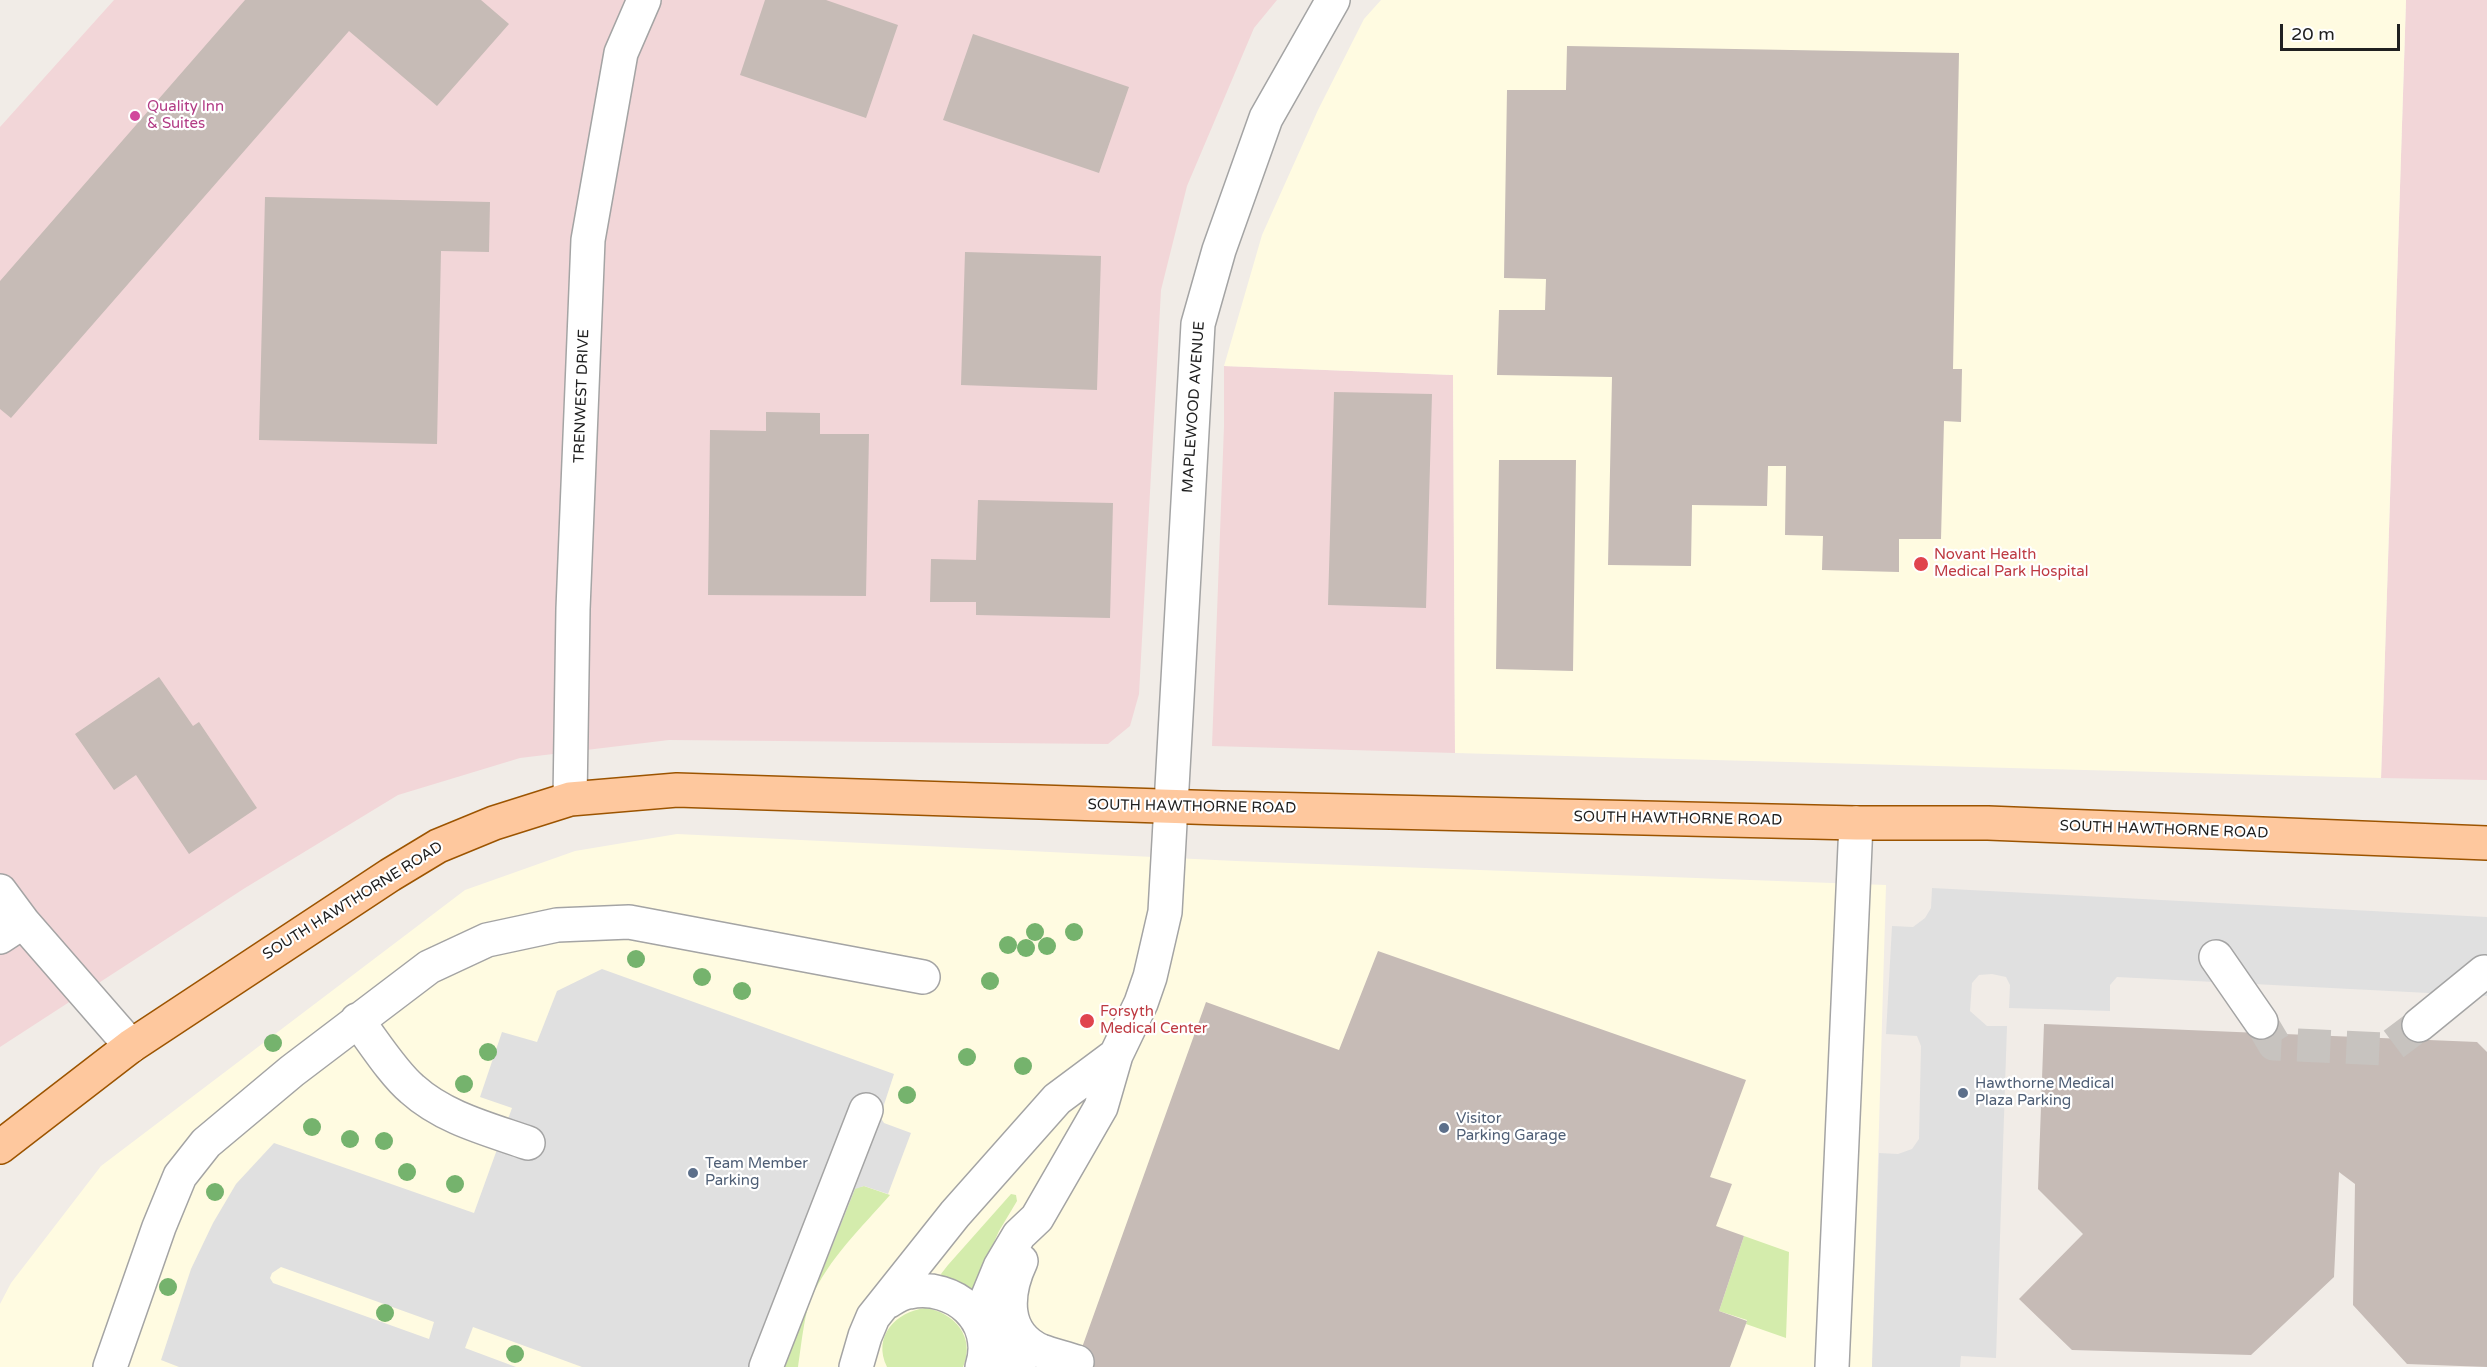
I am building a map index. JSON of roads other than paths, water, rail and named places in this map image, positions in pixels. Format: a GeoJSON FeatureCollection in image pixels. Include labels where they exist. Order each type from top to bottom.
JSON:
{"type":"FeatureCollection","features":[{"type":"Feature","properties":{"kind":"main road","name":"SOUTH HAWTHORNE ROAD"},"geometry":{"type":"LineString","coordinates":[[0,1148],[131,1046],[335,910],[438,846],[494,823],[570,799],[677,790],[1170,807],[1856,823],[1988,823],[2487,843]]}},
{"type":"Feature","properties":{"kind":"street","name":"TRENWEST DRIVE"},"geometry":{"type":"LineString","coordinates":[[570,799],[573,609],[588,240],[621,53],[644,0]]}},
{"type":"Feature","properties":{"kind":"street","name":"MAPLEWOOD AVENUE"},"geometry":{"type":"LineString","coordinates":[[1037,1218],[1101,1107],[1116,1055],[1144,995],[1166,912],[1198,324],[1219,250],[1266,118],[1333,0]]}},
{"type":"Feature","properties":{"kind":"street"},"geometry":{"type":"LineString","coordinates":[[1832,1367],[1856,823]]}},
{"type":"Feature","properties":{"kind":"street"},"geometry":{"type":"LineString","coordinates":[[0,891],[12,929],[131,1046]]}},
{"type":"Feature","properties":{"kind":"street"},"geometry":{"type":"LineString","coordinates":[[110,1367],[159,1227],[180,1176],[206,1143],[292,1071],[429,967],[487,940],[557,925],[629,922],[923,977]]}},
{"type":"Feature","properties":{"kind":"street"},"geometry":{"type":"LineString","coordinates":[[2216,957],[2261,1022]]}},
{"type":"Feature","properties":{"kind":"street"},"geometry":{"type":"LineString","coordinates":[[2420,1025],[2484,972]]}},
{"type":"Feature","properties":{"kind":"street"},"geometry":{"type":"LineString","coordinates":[[357,1020],[410,1088],[429,1103],[449,1114],[528,1143]]}},
{"type":"Feature","properties":{"kind":"street"},"geometry":{"type":"LineString","coordinates":[[863,1357],[873,1317],[955,1214],[1057,1100],[1116,1055]]}},
{"type":"Feature","properties":{"kind":"street"},"geometry":{"type":"LineString","coordinates":[[766,1367],[866,1110]]}},
{"type":"Feature","properties":{"kind":"street"},"geometry":{"type":"LineString","coordinates":[[981,1341],[1000,1267],[1019,1235],[1037,1218]]}},
{"type":"Feature","properties":{"kind":"street"},"geometry":{"type":"LineString","coordinates":[[1037,1218],[1011,1291],[1009,1309],[1014,1328],[1027,1342],[1040,1350],[1077,1362]]}},
{"type":"Feature","properties":{"kind":"street"},"geometry":{"type":"LineString","coordinates":[[887,1302],[906,1292],[927,1290],[947,1295],[965,1305],[981,1341],[1020,1367]]}},
{"type":"Feature","properties":{"kind":"tunnel"},"geometry":{"type":"LineString","coordinates":[[2261,1022],[2274,1044],[2387,1049],[2419,1025]]}},
{"type":"Feature","properties":{"kind":"place","name":"Quality Inn & Suites"},"geometry":{"type":"Point","coordinates":[135,116]}},
{"type":"Feature","properties":{"kind":"place","name":"Novant Health Medical Park Hospital"},"geometry":{"type":"Point","coordinates":[1921,564]}},
{"type":"Feature","properties":{"kind":"place","name":"Forsyth Medical Center"},"geometry":{"type":"Point","coordinates":[1087,1021]}},
{"type":"Feature","properties":{"kind":"place","name":"Hawthorne Medical Plaza Parking"},"geometry":{"type":"Point","coordinates":[1963,1093]}},
{"type":"Feature","properties":{"kind":"place","name":"Visitor Parking Garage"},"geometry":{"type":"Point","coordinates":[1444,1128]}},
{"type":"Feature","properties":{"kind":"place","name":"Team Member Parking"},"geometry":{"type":"Point","coordinates":[693,1173]}}]}
